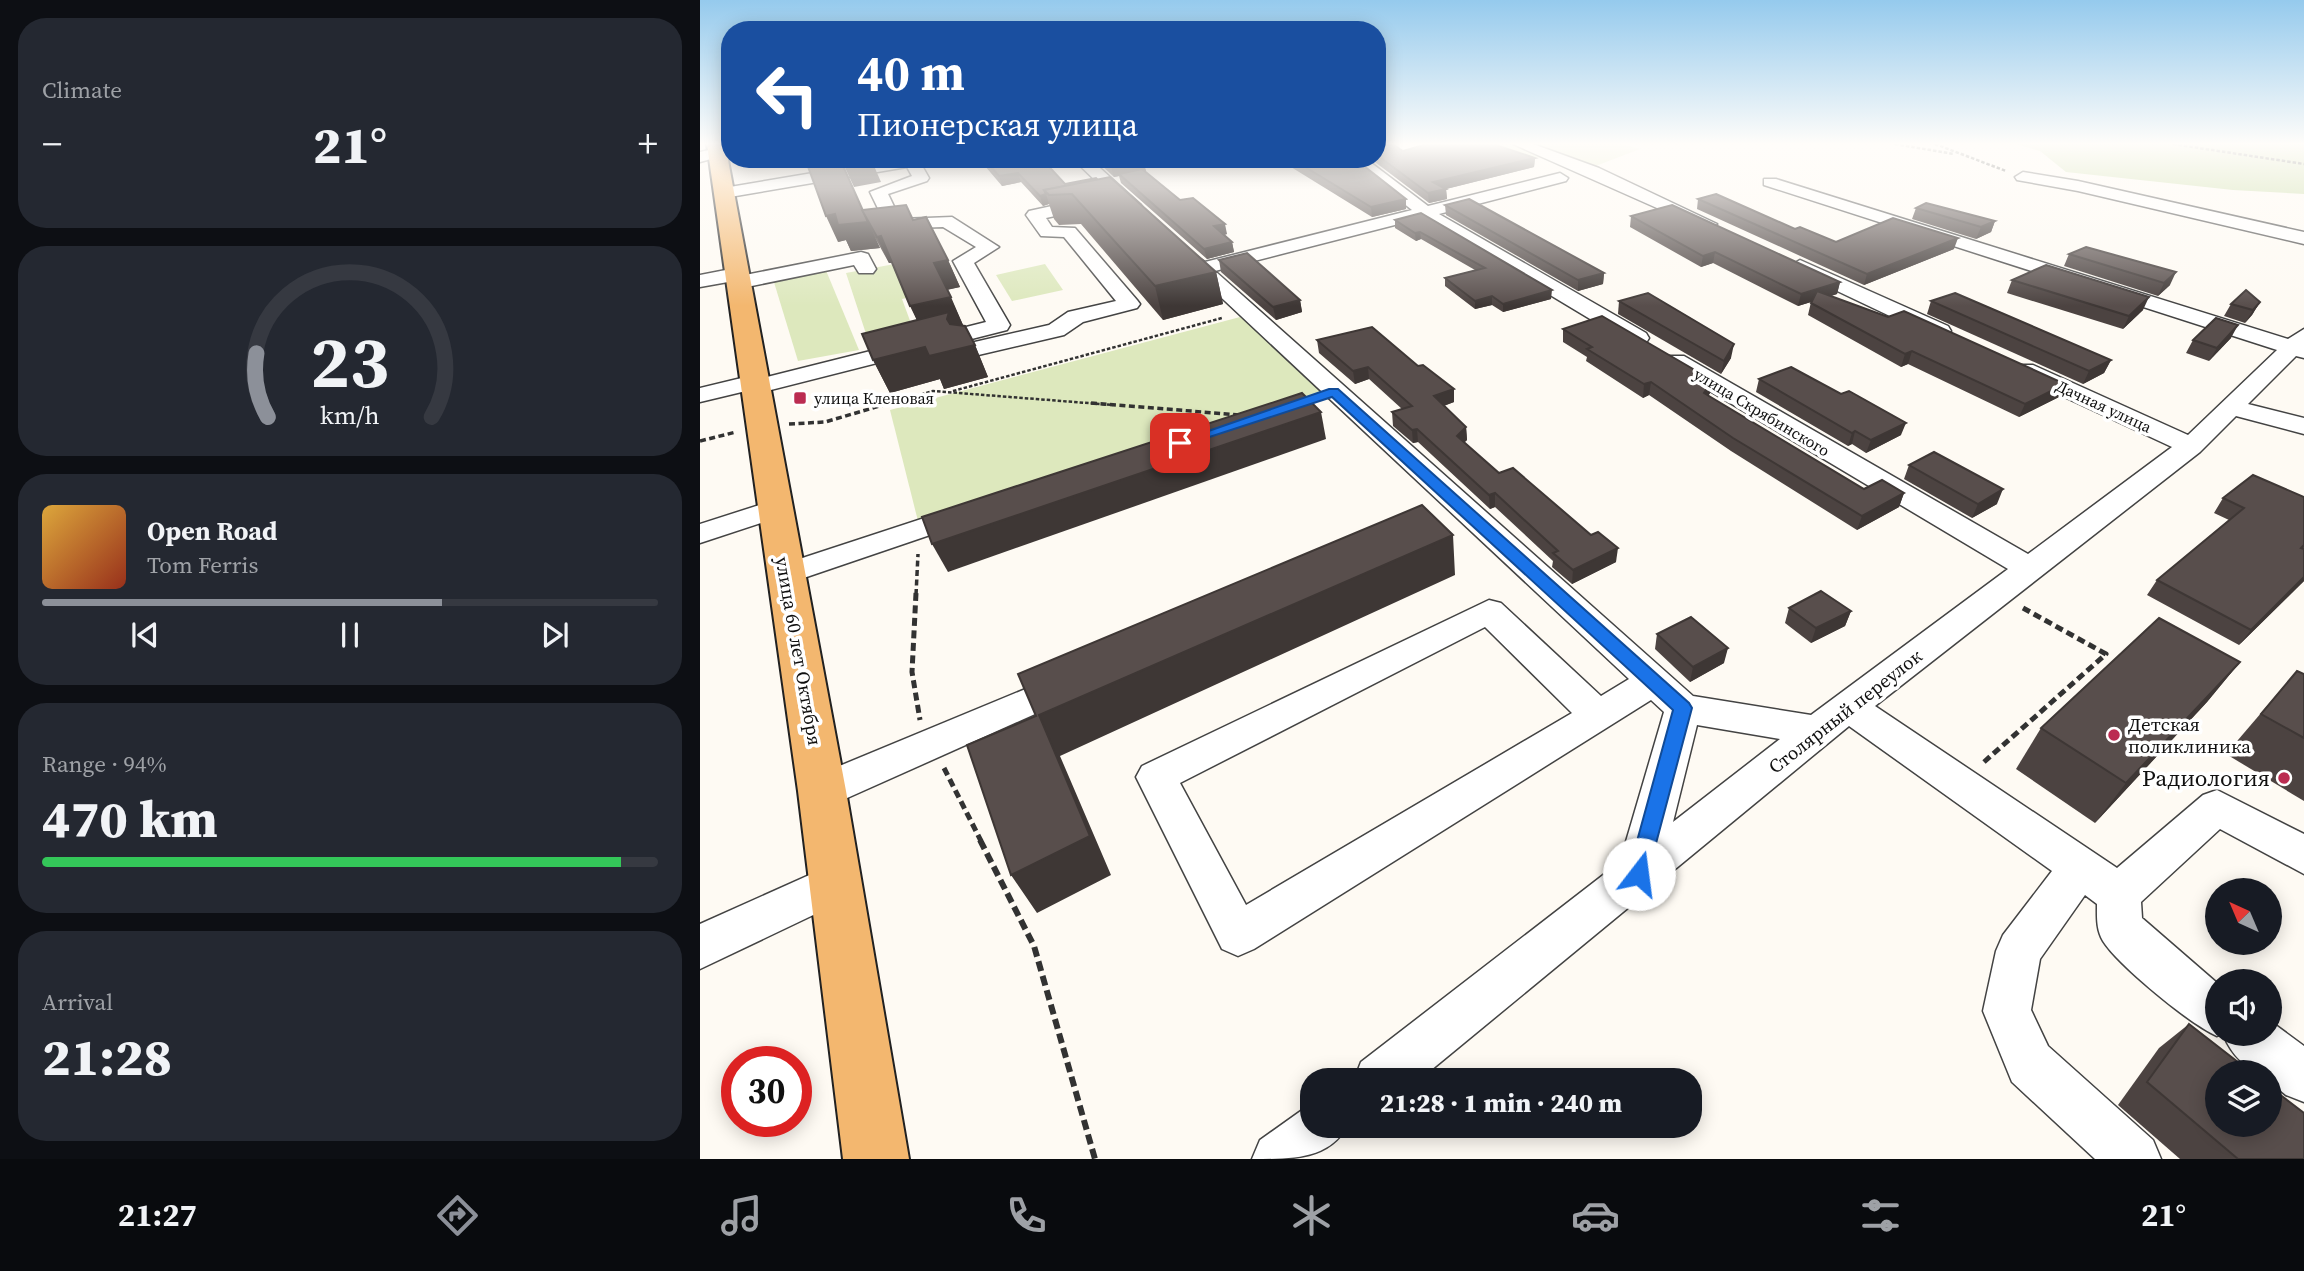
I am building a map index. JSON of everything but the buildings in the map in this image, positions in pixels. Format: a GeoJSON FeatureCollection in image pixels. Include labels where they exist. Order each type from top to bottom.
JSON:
{"type":"FeatureCollection","features":[{"type":"Feature","properties":{"kind":"main road","name":"улица 60 лет Октября"},"geometry":{"type":"LineString","coordinates":[[725,198],[822,791],[876,1159]]}},
{"type":"Feature","properties":{"kind":"street"},"geometry":{"type":"LineString","coordinates":[[881,198],[894,225],[946,221],[990,247],[963,261],[999,325]]}},
{"type":"Feature","properties":{"kind":"street"},"geometry":{"type":"LineString","coordinates":[[947,339],[960,352],[1056,330],[1076,317],[1130,304],[1069,232],[1047,232],[1035,215],[1117,198]]}},
{"type":"Feature","properties":{"kind":"street"},"geometry":{"type":"LineString","coordinates":[[1123,198],[1246,312],[1321,396],[1452,517],[1683,708],[1817,731]]}},
{"type":"Feature","properties":{"kind":"street","name":"улица Скрябинского"},"geometry":{"type":"LineString","coordinates":[[1406,198],[1427,214],[2029,569]]}},
{"type":"Feature","properties":{"kind":"street"},"geometry":{"type":"LineString","coordinates":[[1200,269],[1486,198]]}},
{"type":"Feature","properties":{"kind":"street"},"geometry":{"type":"LineString","coordinates":[[1652,198],[1733,235]]}},
{"type":"Feature","properties":{"kind":"street"},"geometry":{"type":"LineString","coordinates":[[1822,198],[2301,345]]}},
{"type":"Feature","properties":{"kind":"street"},"geometry":{"type":"LineString","coordinates":[[2131,198],[2304,238]]}},
{"type":"Feature","properties":{"kind":"street"},"geometry":{"type":"LineString","coordinates":[[700,281],[736,278],[861,258],[866,269]]}},
{"type":"Feature","properties":{"kind":"street"},"geometry":{"type":"LineString","coordinates":[[1784,259],[1962,341]]}},
{"type":"Feature","properties":{"kind":"street"},"geometry":{"type":"LineString","coordinates":[[700,395],[757,398],[947,339],[1121,293]]}},
{"type":"Feature","properties":{"kind":"street","name":"Столярный переулок"},"geometry":{"type":"LineString","coordinates":[[1394,1068],[1817,731],[2191,446],[2301,345]]}},
{"type":"Feature","properties":{"kind":"street","name":"Дачная улица"},"geometry":{"type":"LineString","coordinates":[[2012,364],[2191,446]]}},
{"type":"Feature","properties":{"kind":"street"},"geometry":{"type":"LineString","coordinates":[[2232,408],[2304,426]]}},
{"type":"Feature","properties":{"kind":"street"},"geometry":{"type":"LineString","coordinates":[[786,573],[998,503]]}},
{"type":"Feature","properties":{"kind":"street"},"geometry":{"type":"LineString","coordinates":[[700,534],[775,509]]}},
{"type":"Feature","properties":{"kind":"street"},"geometry":{"type":"LineString","coordinates":[[1598,716],[1489,611],[1156,777],[1238,934],[1598,716],[1653,682]]}},
{"type":"Feature","properties":{"kind":"street"},"geometry":{"type":"LineString","coordinates":[[822,791],[1097,672]]}},
{"type":"Feature","properties":{"kind":"street"},"geometry":{"type":"LineString","coordinates":[[1849,707],[2119,894]]}},
{"type":"Feature","properties":{"kind":"street"},"geometry":{"type":"LineString","coordinates":[[1639,874],[1683,708]]}},
{"type":"Feature","properties":{"kind":"street"},"geometry":{"type":"LineString","coordinates":[[2119,894],[2217,807],[2304,855]]}},
{"type":"Feature","properties":{"kind":"street"},"geometry":{"type":"LineString","coordinates":[[2080,867],[2019,951],[2007,1011],[2030,1064],[2134,1159]]}},
{"type":"Feature","properties":{"kind":"street"},"geometry":{"type":"LineString","coordinates":[[700,947],[836,883]]}},
{"type":"Feature","properties":{"kind":"street"},"geometry":{"type":"LineString","coordinates":[[2119,894],[2120,928],[2205,1003]]}},
{"type":"Feature","properties":{"kind":"street"},"geometry":{"type":"LineString","coordinates":[[2263,1046],[2304,1077]]}},
{"type":"Feature","properties":{"kind":"street"},"geometry":{"type":"LineString","coordinates":[[1279,1159],[1306,1138]]}},
{"type":"Feature","properties":{"kind":"path"},"geometry":{"type":"LineString","coordinates":[[949,392],[1246,312]]}},
{"type":"Feature","properties":{"kind":"path"},"geometry":{"type":"LineString","coordinates":[[757,398],[825,422],[933,391],[1246,415]]}},
{"type":"Feature","properties":{"kind":"path"},"geometry":{"type":"LineString","coordinates":[[920,529],[912,672],[920,720],[1034,946],[1095,1159]]}},
{"type":"Feature","properties":{"kind":"path"},"geometry":{"type":"LineString","coordinates":[[1960,784],[2106,654],[1998,593]]}},
{"type":"Feature","properties":{"kind":"green space"},"geometry":{"type":"Polygon","coordinates":[[[900,263],[915,296],[902,299],[916,337],[871,349],[846,273],[900,263]]]}},
{"type":"Feature","properties":{"kind":"green space"},"geometry":{"type":"Polygon","coordinates":[[[1045,264],[1063,290],[1012,301],[996,275],[1045,264]]]}},
{"type":"Feature","properties":{"kind":"green space"},"geometry":{"type":"Polygon","coordinates":[[[825,268],[859,350],[798,361],[773,279],[825,268]]]}},
{"type":"Feature","properties":{"kind":"green space"},"geometry":{"type":"Polygon","coordinates":[[[1240,317],[1334,392],[920,529],[890,410],[1240,317]]]}},
{"type":"Feature","properties":{"kind":"place","name":"улица Кленовая"},"geometry":{"type":"Point","coordinates":[800,398]}},
{"type":"Feature","properties":{"kind":"place","name":"Детская поликлиника"},"geometry":{"type":"Point","coordinates":[2114,735]}},
{"type":"Feature","properties":{"kind":"place","name":"Радиология"},"geometry":{"type":"Point","coordinates":[2284,778]}},
{"type":"Feature","properties":{"kind":"route"},"geometry":{"type":"LineString","coordinates":[[1180,443],[1334,392],[1683,708],[1639,874]]}}]}
